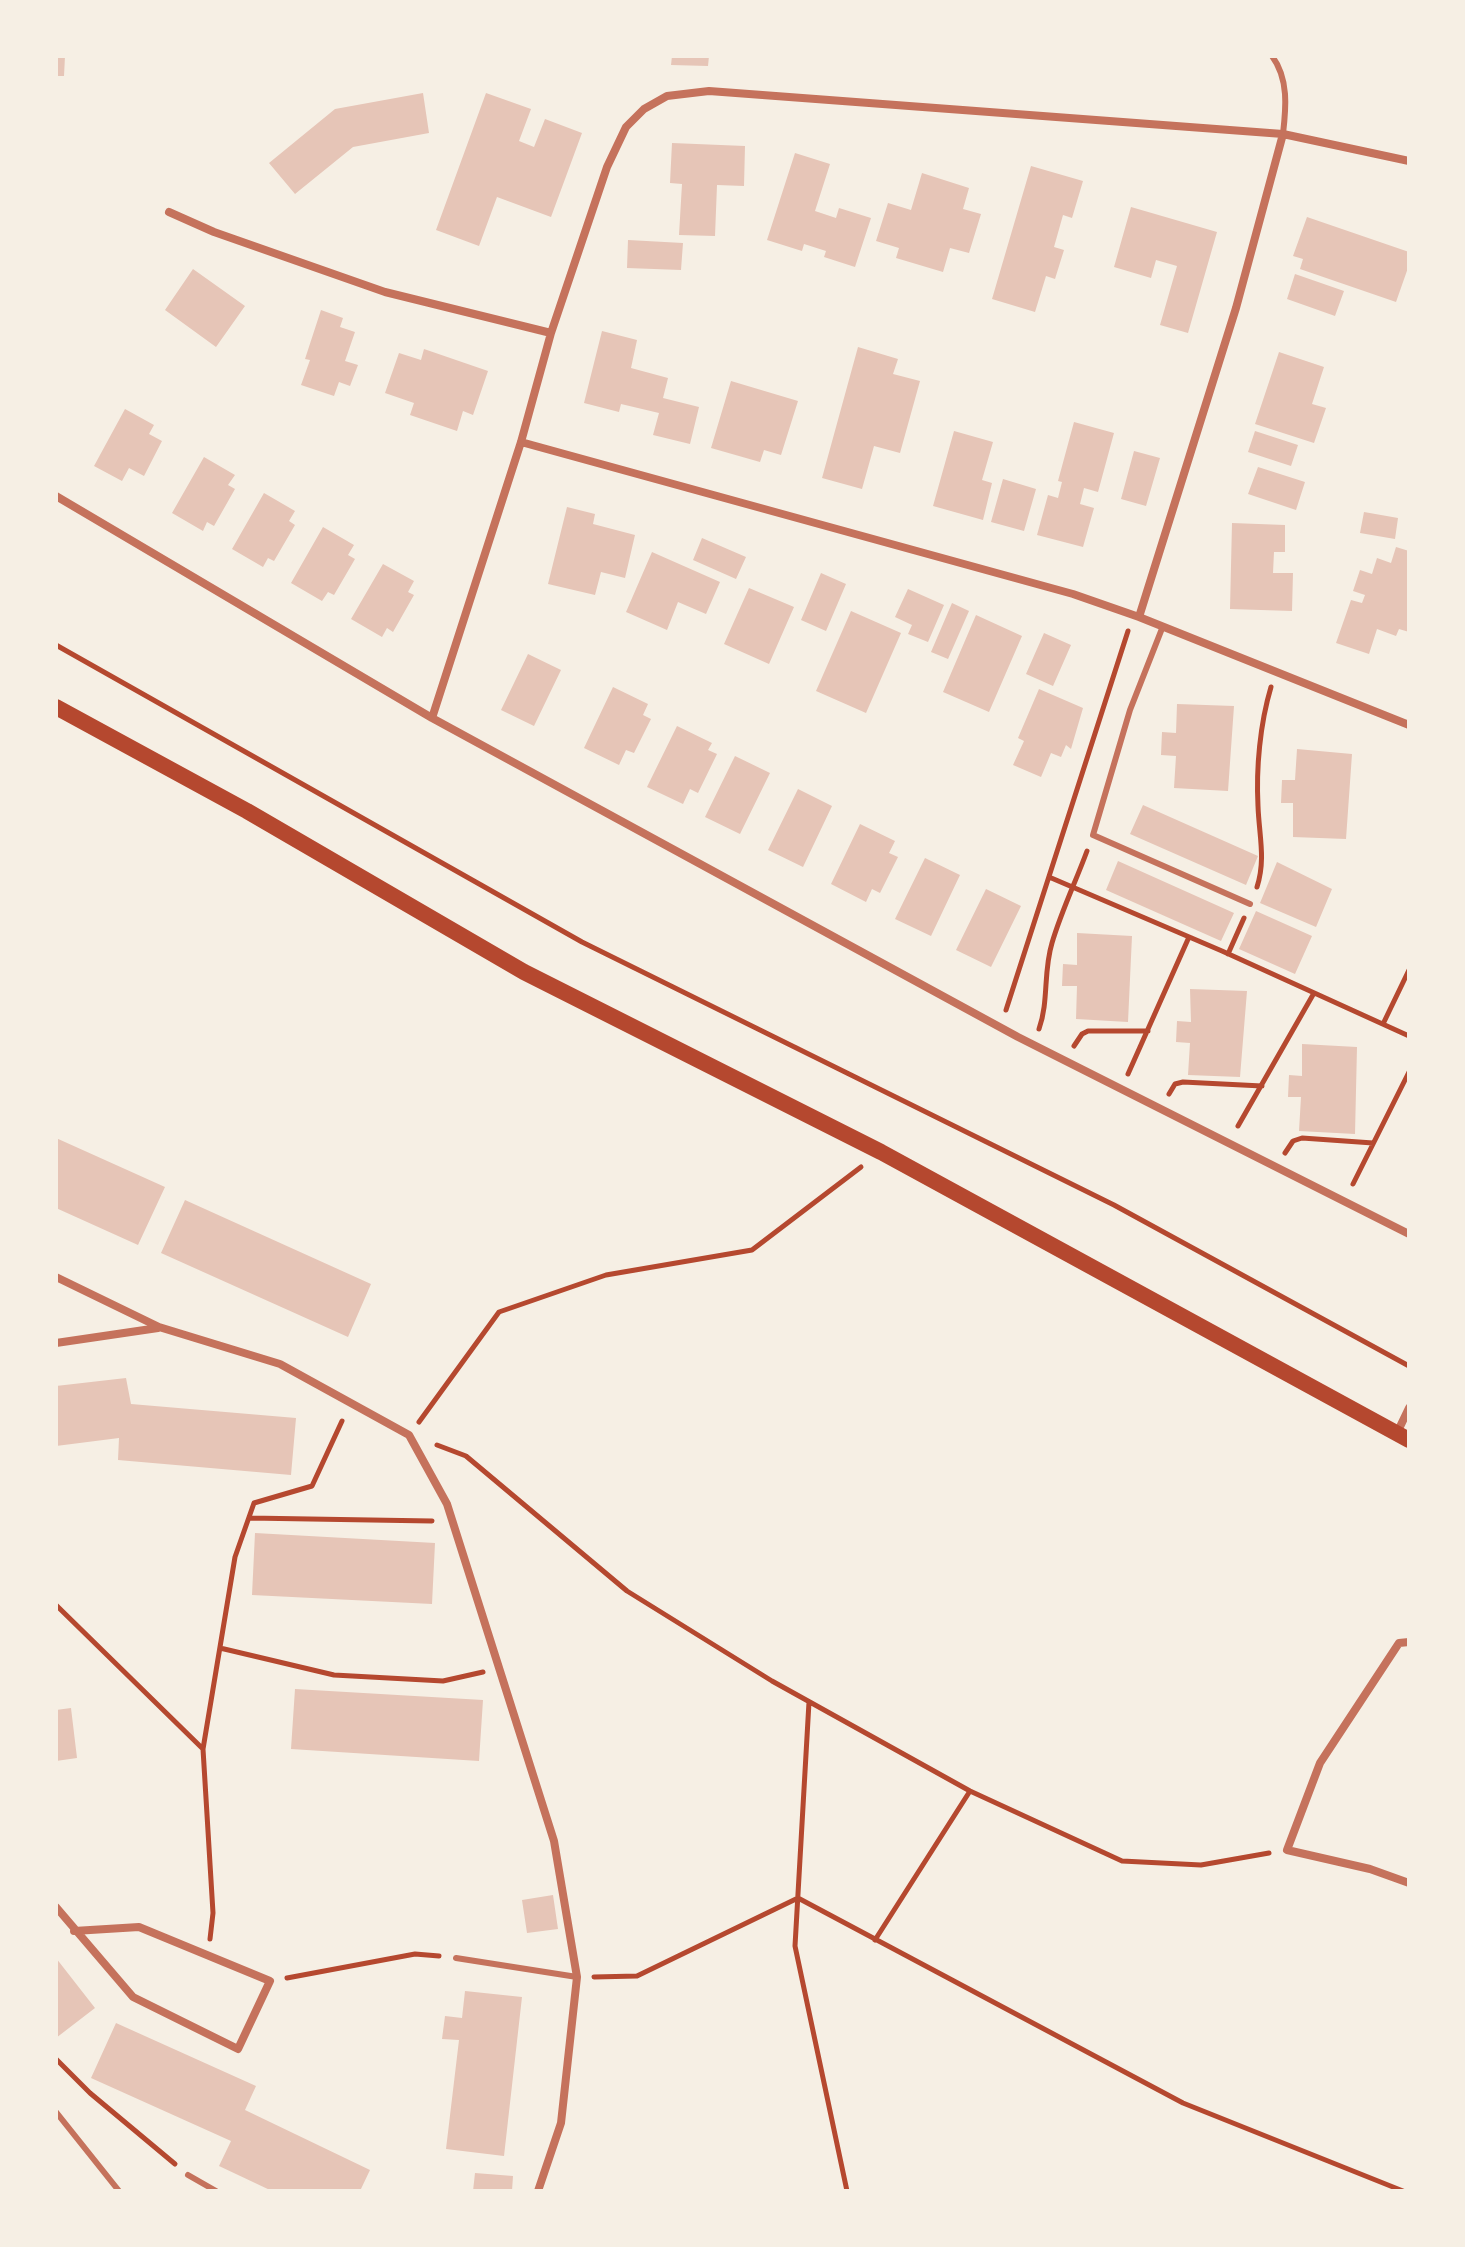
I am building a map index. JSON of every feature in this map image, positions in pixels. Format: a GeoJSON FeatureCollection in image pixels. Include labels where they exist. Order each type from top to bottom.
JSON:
{"type":"FeatureCollection","features":[{"type":"Feature","properties":{"kind":"main road"},"geometry":{"type":"LineString","coordinates":[[56,707],[247,811],[524,972],[881,1152],[1403,1436]]}},
{"type":"Feature","properties":{"kind":"street"},"geometry":{"type":"LineString","coordinates":[[432,718],[521,442],[551,333],[607,167],[626,127],[644,109],[667,96],[709,91],[1283,134],[1409,161]]}},
{"type":"Feature","properties":{"kind":"street"},"geometry":{"type":"LineString","coordinates":[[1136,616],[1236,308],[1283,134]]}},
{"type":"Feature","properties":{"kind":"street"},"geometry":{"type":"LineString","coordinates":[[169,212],[214,232],[385,292],[551,333]]}},
{"type":"Feature","properties":{"kind":"street"},"geometry":{"type":"LineString","coordinates":[[521,442],[1073,594],[1163,626],[1409,725]]}},
{"type":"Feature","properties":{"kind":"street"},"geometry":{"type":"LineString","coordinates":[[56,496],[432,718],[1000,1027],[1409,1234]]}},
{"type":"Feature","properties":{"kind":"street"},"geometry":{"type":"LineString","coordinates":[[56,1277],[159,1327],[280,1364],[409,1435],[447,1504],[554,1841],[577,1977],[561,2123],[538,2191]]}},
{"type":"Feature","properties":{"kind":"street"},"geometry":{"type":"LineString","coordinates":[[56,1343],[159,1327]]}},
{"type":"Feature","properties":{"kind":"street"},"geometry":{"type":"LineString","coordinates":[[1403,1436],[1409,1408]]}},
{"type":"Feature","properties":{"kind":"street"},"geometry":{"type":"LineString","coordinates":[[1409,1642],[1399,1643],[1320,1763],[1287,1850],[1370,1869],[1409,1883]]}},
{"type":"Feature","properties":{"kind":"street"},"geometry":{"type":"LineString","coordinates":[[56,1907],[74,1931],[133,1997],[238,2049],[270,1981],[139,1927],[74,1931]]}},
{"type":"Feature","properties":{"kind":"lane"},"geometry":{"type":"LineString","coordinates":[[1272,56],[1278,64],[1287,99],[1283,134]]}},
{"type":"Feature","properties":{"kind":"lane"},"geometry":{"type":"LineString","coordinates":[[1163,626],[1130,710],[1093,835],[1250,904]]}},
{"type":"Feature","properties":{"kind":"lane"},"geometry":{"type":"LineString","coordinates":[[456,1958],[577,1977]]}},
{"type":"Feature","properties":{"kind":"lane"},"geometry":{"type":"LineString","coordinates":[[56,2112],[116,2190]]}},
{"type":"Feature","properties":{"kind":"lane"},"geometry":{"type":"LineString","coordinates":[[188,2175],[216,2191]]}},
{"type":"Feature","properties":{"kind":"path"},"geometry":{"type":"LineString","coordinates":[[1000,1027],[1136,616]]}},
{"type":"Feature","properties":{"kind":"path"},"geometry":{"type":"LineString","coordinates":[[56,645],[582,942],[1114,1205],[1409,1366]]}},
{"type":"Feature","properties":{"kind":"path"},"geometry":{"type":"LineString","coordinates":[[1228,954],[1263,867],[1258,810],[1259,763],[1268,694],[1275,671]]}},
{"type":"Feature","properties":{"kind":"path"},"geometry":{"type":"LineString","coordinates":[[1034,1044],[1044,1013],[1052,944],[1093,835]]}},
{"type":"Feature","properties":{"kind":"path"},"geometry":{"type":"LineString","coordinates":[[1049,877],[1409,1036]]}},
{"type":"Feature","properties":{"kind":"path"},"geometry":{"type":"LineString","coordinates":[[1121,1089],[1189,937]]}},
{"type":"Feature","properties":{"kind":"path"},"geometry":{"type":"LineString","coordinates":[[1383,1024],[1409,970]]}},
{"type":"Feature","properties":{"kind":"path"},"geometry":{"type":"LineString","coordinates":[[1225,1143],[1243,1120],[1314,993]]}},
{"type":"Feature","properties":{"kind":"path"},"geometry":{"type":"LineString","coordinates":[[1067,1062],[1078,1039],[1088,1031],[1148,1031]]}},
{"type":"Feature","properties":{"kind":"path"},"geometry":{"type":"LineString","coordinates":[[1343,1203],[1409,1072]]}},
{"type":"Feature","properties":{"kind":"path"},"geometry":{"type":"LineString","coordinates":[[1158,1108],[1175,1084],[1183,1082],[1262,1086]]}},
{"type":"Feature","properties":{"kind":"path"},"geometry":{"type":"LineString","coordinates":[[1275,1168],[1293,1141],[1302,1138],[1373,1143]]}},
{"type":"Feature","properties":{"kind":"path"},"geometry":{"type":"LineString","coordinates":[[881,1152],[752,1250],[606,1275],[499,1312],[409,1435],[466,1456],[627,1591],[809,1701],[970,1791],[1122,1861],[1201,1865],[1287,1850]]}},
{"type":"Feature","properties":{"kind":"path"},"geometry":{"type":"LineString","coordinates":[[207,1955],[213,1913],[203,1749],[235,1557],[254,1503],[312,1486],[351,1403]]}},
{"type":"Feature","properties":{"kind":"path"},"geometry":{"type":"LineString","coordinates":[[249,1518],[452,1521]]}},
{"type":"Feature","properties":{"kind":"path"},"geometry":{"type":"LineString","coordinates":[[56,1605],[203,1749]]}},
{"type":"Feature","properties":{"kind":"path"},"geometry":{"type":"LineString","coordinates":[[220,1648],[334,1675],[443,1681],[499,1669]]}},
{"type":"Feature","properties":{"kind":"path"},"geometry":{"type":"LineString","coordinates":[[809,1701],[795,1946],[847,2191]]}},
{"type":"Feature","properties":{"kind":"path"},"geometry":{"type":"LineString","coordinates":[[875,1940],[970,1791]]}},
{"type":"Feature","properties":{"kind":"path"},"geometry":{"type":"LineString","coordinates":[[577,1977],[637,1976],[798,1898]]}},
{"type":"Feature","properties":{"kind":"path"},"geometry":{"type":"LineString","coordinates":[[798,1898],[1183,2103],[1403,2191]]}},
{"type":"Feature","properties":{"kind":"path"},"geometry":{"type":"LineString","coordinates":[[270,1981],[415,1954],[456,1958]]}},
{"type":"Feature","properties":{"kind":"path"},"geometry":{"type":"LineString","coordinates":[[56,2059],[90,2093],[188,2175]]}},
{"type":"Feature","properties":{"kind":"building"},"geometry":{"type":"Polygon","coordinates":[[[56,56],[65,56],[64,76],[56,76],[56,56]]]}},
{"type":"Feature","properties":{"kind":"building"},"geometry":{"type":"Polygon","coordinates":[[[672,56],[709,56],[708,66],[671,65],[672,56]]]}},
{"type":"Feature","properties":{"kind":"building"},"geometry":{"type":"Polygon","coordinates":[[[423,93],[429,133],[353,147],[295,194],[269,163],[335,109],[423,93]]]}},
{"type":"Feature","properties":{"kind":"building"},"geometry":{"type":"Polygon","coordinates":[[[486,93],[531,109],[519,141],[534,147],[545,119],[582,133],[551,217],[497,197],[479,246],[436,230],[486,93]]]}},
{"type":"Feature","properties":{"kind":"building"},"geometry":{"type":"Polygon","coordinates":[[[672,143],[745,146],[744,186],[717,185],[715,236],[679,235],[682,184],[670,183],[672,143]]]}},
{"type":"Feature","properties":{"kind":"building"},"geometry":{"type":"Polygon","coordinates":[[[795,153],[830,164],[815,211],[836,218],[839,208],[871,218],[855,267],[824,257],[826,251],[804,244],[802,251],[767,240],[795,153]]]}},
{"type":"Feature","properties":{"kind":"building"},"geometry":{"type":"Polygon","coordinates":[[[1031,166],[1083,181],[1072,218],[1063,215],[1054,247],[1064,250],[1055,279],[1046,276],[1035,312],[992,299],[1031,166]]]}},
{"type":"Feature","properties":{"kind":"building"},"geometry":{"type":"Polygon","coordinates":[[[922,173],[969,188],[963,209],[981,214],[969,253],[950,248],[943,272],[896,258],[899,248],[876,241],[888,203],[911,210],[922,173]]]}},
{"type":"Feature","properties":{"kind":"building"},"geometry":{"type":"Polygon","coordinates":[[[1131,207],[1217,232],[1188,333],[1160,325],[1177,266],[1156,260],[1151,278],[1114,267],[1131,207]]]}},
{"type":"Feature","properties":{"kind":"building"},"geometry":{"type":"Polygon","coordinates":[[[1307,217],[1409,252],[1409,265],[1396,302],[1300,269],[1303,259],[1293,256],[1307,217]]]}},
{"type":"Feature","properties":{"kind":"building"},"geometry":{"type":"Polygon","coordinates":[[[628,240],[683,243],[681,270],[627,268],[628,240]]]}},
{"type":"Feature","properties":{"kind":"building"},"geometry":{"type":"Polygon","coordinates":[[[193,269],[245,306],[216,347],[165,310],[193,269]]]}},
{"type":"Feature","properties":{"kind":"building"},"geometry":{"type":"Polygon","coordinates":[[[1295,274],[1344,291],[1335,316],[1287,299],[1295,274]]]}},
{"type":"Feature","properties":{"kind":"building"},"geometry":{"type":"Polygon","coordinates":[[[321,310],[343,318],[340,327],[355,332],[345,361],[358,365],[350,386],[339,382],[334,396],[301,385],[310,360],[305,359],[321,310]]]}},
{"type":"Feature","properties":{"kind":"building"},"geometry":{"type":"Polygon","coordinates":[[[602,331],[637,340],[631,368],[668,378],[663,398],[699,407],[690,444],[653,435],[659,413],[621,404],[619,412],[584,403],[602,331]]]}},
{"type":"Feature","properties":{"kind":"building"},"geometry":{"type":"Polygon","coordinates":[[[858,347],[898,359],[893,374],[920,381],[900,453],[874,446],[862,489],[822,478],[858,347]]]}},
{"type":"Feature","properties":{"kind":"building"},"geometry":{"type":"Polygon","coordinates":[[[424,349],[488,371],[473,415],[463,411],[457,431],[410,415],[414,403],[385,393],[399,353],[421,360],[424,349]]]}},
{"type":"Feature","properties":{"kind":"building"},"geometry":{"type":"Polygon","coordinates":[[[1279,352],[1324,367],[1312,404],[1326,408],[1314,443],[1255,424],[1279,352]]]}},
{"type":"Feature","properties":{"kind":"building"},"geometry":{"type":"Polygon","coordinates":[[[731,381],[798,401],[781,455],[764,450],[760,462],[711,448],[731,381]]]}},
{"type":"Feature","properties":{"kind":"building"},"geometry":{"type":"Polygon","coordinates":[[[125,409],[154,425],[149,434],[162,441],[144,476],[129,468],[122,481],[94,466],[125,409]]]}},
{"type":"Feature","properties":{"kind":"building"},"geometry":{"type":"Polygon","coordinates":[[[1074,422],[1114,433],[1098,492],[1084,488],[1080,504],[1094,508],[1083,547],[1037,535],[1048,495],[1058,498],[1062,482],[1058,481],[1074,422]]]}},
{"type":"Feature","properties":{"kind":"building"},"geometry":{"type":"Polygon","coordinates":[[[954,431],[993,442],[982,480],[992,483],[983,520],[933,506],[954,431]]]}},
{"type":"Feature","properties":{"kind":"building"},"geometry":{"type":"Polygon","coordinates":[[[1255,431],[1298,445],[1291,466],[1248,452],[1255,431]]]}},
{"type":"Feature","properties":{"kind":"building"},"geometry":{"type":"Polygon","coordinates":[[[1134,451],[1160,458],[1146,506],[1121,499],[1134,451]]]}},
{"type":"Feature","properties":{"kind":"building"},"geometry":{"type":"Polygon","coordinates":[[[204,457],[235,475],[228,485],[235,489],[214,526],[207,522],[203,531],[172,513],[204,457]]]}},
{"type":"Feature","properties":{"kind":"building"},"geometry":{"type":"Polygon","coordinates":[[[1258,467],[1305,482],[1296,510],[1248,494],[1258,467]]]}},
{"type":"Feature","properties":{"kind":"building"},"geometry":{"type":"Polygon","coordinates":[[[1003,479],[1036,489],[1024,531],[991,522],[1003,479]]]}},
{"type":"Feature","properties":{"kind":"building"},"geometry":{"type":"Polygon","coordinates":[[[264,493],[295,511],[289,521],[295,525],[274,561],[268,558],[263,567],[232,549],[264,493]]]}},
{"type":"Feature","properties":{"kind":"building"},"geometry":{"type":"Polygon","coordinates":[[[567,507],[595,514],[593,524],[635,535],[625,578],[601,572],[595,595],[548,584],[567,507]]]}},
{"type":"Feature","properties":{"kind":"building"},"geometry":{"type":"Polygon","coordinates":[[[1364,512],[1398,518],[1395,539],[1360,533],[1364,512]]]}},
{"type":"Feature","properties":{"kind":"building"},"geometry":{"type":"Polygon","coordinates":[[[1232,523],[1285,525],[1285,552],[1274,552],[1273,573],[1293,573],[1292,611],[1230,609],[1232,523]]]}},
{"type":"Feature","properties":{"kind":"building"},"geometry":{"type":"Polygon","coordinates":[[[323,527],[354,545],[348,555],[355,559],[334,595],[328,592],[322,601],[291,583],[323,527]]]}},
{"type":"Feature","properties":{"kind":"building"},"geometry":{"type":"Polygon","coordinates":[[[702,538],[746,557],[736,579],[693,560],[702,538]]]}},
{"type":"Feature","properties":{"kind":"building"},"geometry":{"type":"Polygon","coordinates":[[[1396,547],[1409,551],[1409,632],[1399,629],[1396,636],[1377,629],[1369,654],[1336,643],[1351,600],[1362,603],[1365,595],[1353,591],[1360,570],[1372,574],[1377,558],[1391,563],[1396,547]]]}},
{"type":"Feature","properties":{"kind":"building"},"geometry":{"type":"Polygon","coordinates":[[[652,552],[720,582],[706,614],[678,602],[667,630],[626,612],[652,552]]]}},
{"type":"Feature","properties":{"kind":"building"},"geometry":{"type":"Polygon","coordinates":[[[383,564],[414,581],[408,592],[414,595],[393,632],[387,628],[382,637],[351,619],[383,564]]]}},
{"type":"Feature","properties":{"kind":"building"},"geometry":{"type":"Polygon","coordinates":[[[821,573],[846,584],[826,631],[801,620],[821,573]]]}},
{"type":"Feature","properties":{"kind":"building"},"geometry":{"type":"Polygon","coordinates":[[[749,588],[794,607],[769,664],[724,644],[749,588]]]}},
{"type":"Feature","properties":{"kind":"building"},"geometry":{"type":"Polygon","coordinates":[[[908,589],[944,605],[928,642],[908,634],[912,625],[895,617],[908,589]]]}},
{"type":"Feature","properties":{"kind":"building"},"geometry":{"type":"Polygon","coordinates":[[[952,603],[969,611],[948,659],[931,652],[952,603]]]}},
{"type":"Feature","properties":{"kind":"building"},"geometry":{"type":"Polygon","coordinates":[[[851,611],[901,633],[866,713],[816,691],[851,611]]]}},
{"type":"Feature","properties":{"kind":"building"},"geometry":{"type":"Polygon","coordinates":[[[976,615],[1022,636],[989,712],[943,692],[976,615]]]}},
{"type":"Feature","properties":{"kind":"building"},"geometry":{"type":"Polygon","coordinates":[[[1044,633],[1071,645],[1053,686],[1026,674],[1044,633]]]}},
{"type":"Feature","properties":{"kind":"building"},"geometry":{"type":"Polygon","coordinates":[[[528,654],[561,670],[534,726],[501,710],[528,654]]]}},
{"type":"Feature","properties":{"kind":"building"},"geometry":{"type":"Polygon","coordinates":[[[613,687],[648,704],[643,715],[651,719],[634,753],[626,750],[619,765],[584,748],[613,687]]]}},
{"type":"Feature","properties":{"kind":"building"},"geometry":{"type":"Polygon","coordinates":[[[1039,689],[1083,708],[1071,749],[1066,745],[1061,757],[1051,753],[1041,777],[1013,765],[1024,741],[1018,738],[1039,689]]]}},
{"type":"Feature","properties":{"kind":"building"},"geometry":{"type":"Polygon","coordinates":[[[1177,704],[1234,706],[1228,791],[1174,788],[1176,756],[1161,755],[1162,732],[1176,733],[1177,704]]]}},
{"type":"Feature","properties":{"kind":"building"},"geometry":{"type":"Polygon","coordinates":[[[677,726],[712,743],[708,750],[717,754],[698,793],[690,789],[683,804],[647,787],[677,726]]]}},
{"type":"Feature","properties":{"kind":"building"},"geometry":{"type":"Polygon","coordinates":[[[1297,749],[1352,754],[1346,839],[1293,837],[1293,803],[1281,803],[1282,780],[1295,780],[1297,749]]]}},
{"type":"Feature","properties":{"kind":"building"},"geometry":{"type":"Polygon","coordinates":[[[735,756],[770,773],[740,834],[705,817],[735,756]]]}},
{"type":"Feature","properties":{"kind":"building"},"geometry":{"type":"Polygon","coordinates":[[[798,789],[832,806],[803,867],[768,850],[798,789]]]}},
{"type":"Feature","properties":{"kind":"building"},"geometry":{"type":"Polygon","coordinates":[[[1143,805],[1258,856],[1246,885],[1130,834],[1143,805]]]}},
{"type":"Feature","properties":{"kind":"building"},"geometry":{"type":"Polygon","coordinates":[[[860,824],[895,841],[889,853],[898,857],[880,893],[872,889],[866,902],[831,884],[860,824]]]}},
{"type":"Feature","properties":{"kind":"building"},"geometry":{"type":"Polygon","coordinates":[[[925,858],[960,875],[931,936],[895,919],[925,858]]]}},
{"type":"Feature","properties":{"kind":"building"},"geometry":{"type":"Polygon","coordinates":[[[1118,861],[1234,913],[1221,941],[1106,890],[1118,861]]]}},
{"type":"Feature","properties":{"kind":"building"},"geometry":{"type":"Polygon","coordinates":[[[1277,862],[1332,889],[1316,927],[1260,903],[1277,862]]]}},
{"type":"Feature","properties":{"kind":"building"},"geometry":{"type":"Polygon","coordinates":[[[986,889],[1021,906],[991,967],[956,950],[986,889]]]}},
{"type":"Feature","properties":{"kind":"building"},"geometry":{"type":"Polygon","coordinates":[[[1256,911],[1312,936],[1295,974],[1239,949],[1256,911]]]}},
{"type":"Feature","properties":{"kind":"building"},"geometry":{"type":"Polygon","coordinates":[[[1077,933],[1132,936],[1128,1022],[1076,1019],[1077,986],[1062,986],[1063,964],[1077,965],[1077,933]]]}},
{"type":"Feature","properties":{"kind":"building"},"geometry":{"type":"Polygon","coordinates":[[[1190,989],[1247,991],[1240,1077],[1188,1075],[1190,1043],[1176,1042],[1177,1021],[1191,1022],[1190,989]]]}},
{"type":"Feature","properties":{"kind":"building"},"geometry":{"type":"Polygon","coordinates":[[[1302,1044],[1357,1047],[1355,1134],[1299,1131],[1301,1097],[1288,1097],[1289,1075],[1302,1076],[1302,1044]]]}},
{"type":"Feature","properties":{"kind":"building"},"geometry":{"type":"Polygon","coordinates":[[[56,1138],[165,1187],[138,1245],[56,1208],[56,1138]]]}},
{"type":"Feature","properties":{"kind":"building"},"geometry":{"type":"Polygon","coordinates":[[[185,1200],[371,1284],[348,1337],[161,1253],[185,1200]]]}},
{"type":"Feature","properties":{"kind":"building"},"geometry":{"type":"Polygon","coordinates":[[[126,1378],[131,1404],[296,1418],[291,1475],[118,1460],[119,1438],[56,1446],[56,1386],[126,1378]]]}},
{"type":"Feature","properties":{"kind":"building"},"geometry":{"type":"Polygon","coordinates":[[[255,1533],[435,1543],[432,1604],[252,1595],[255,1533]]]}},
{"type":"Feature","properties":{"kind":"building"},"geometry":{"type":"Polygon","coordinates":[[[295,1689],[483,1700],[479,1761],[291,1749],[295,1689]]]}},
{"type":"Feature","properties":{"kind":"building"},"geometry":{"type":"Polygon","coordinates":[[[71,1708],[77,1758],[56,1761],[56,1710],[71,1708]]]}},
{"type":"Feature","properties":{"kind":"building"},"geometry":{"type":"Polygon","coordinates":[[[553,1895],[558,1929],[527,1933],[522,1900],[553,1895]]]}},
{"type":"Feature","properties":{"kind":"building"},"geometry":{"type":"Polygon","coordinates":[[[56,1958],[95,2008],[56,2038],[56,1958]]]}},
{"type":"Feature","properties":{"kind":"building"},"geometry":{"type":"Polygon","coordinates":[[[465,1991],[522,1997],[504,2156],[446,2149],[459,2040],[442,2039],[445,2016],[462,2018],[465,1991]]]}},
{"type":"Feature","properties":{"kind":"building"},"geometry":{"type":"Polygon","coordinates":[[[116,2023],[256,2086],[245,2110],[370,2170],[360,2191],[272,2191],[219,2166],[231,2141],[91,2078],[116,2023]]]}},
{"type":"Feature","properties":{"kind":"building"},"geometry":{"type":"Polygon","coordinates":[[[475,2173],[513,2176],[512,2191],[473,2191],[475,2173]]]}}]}
